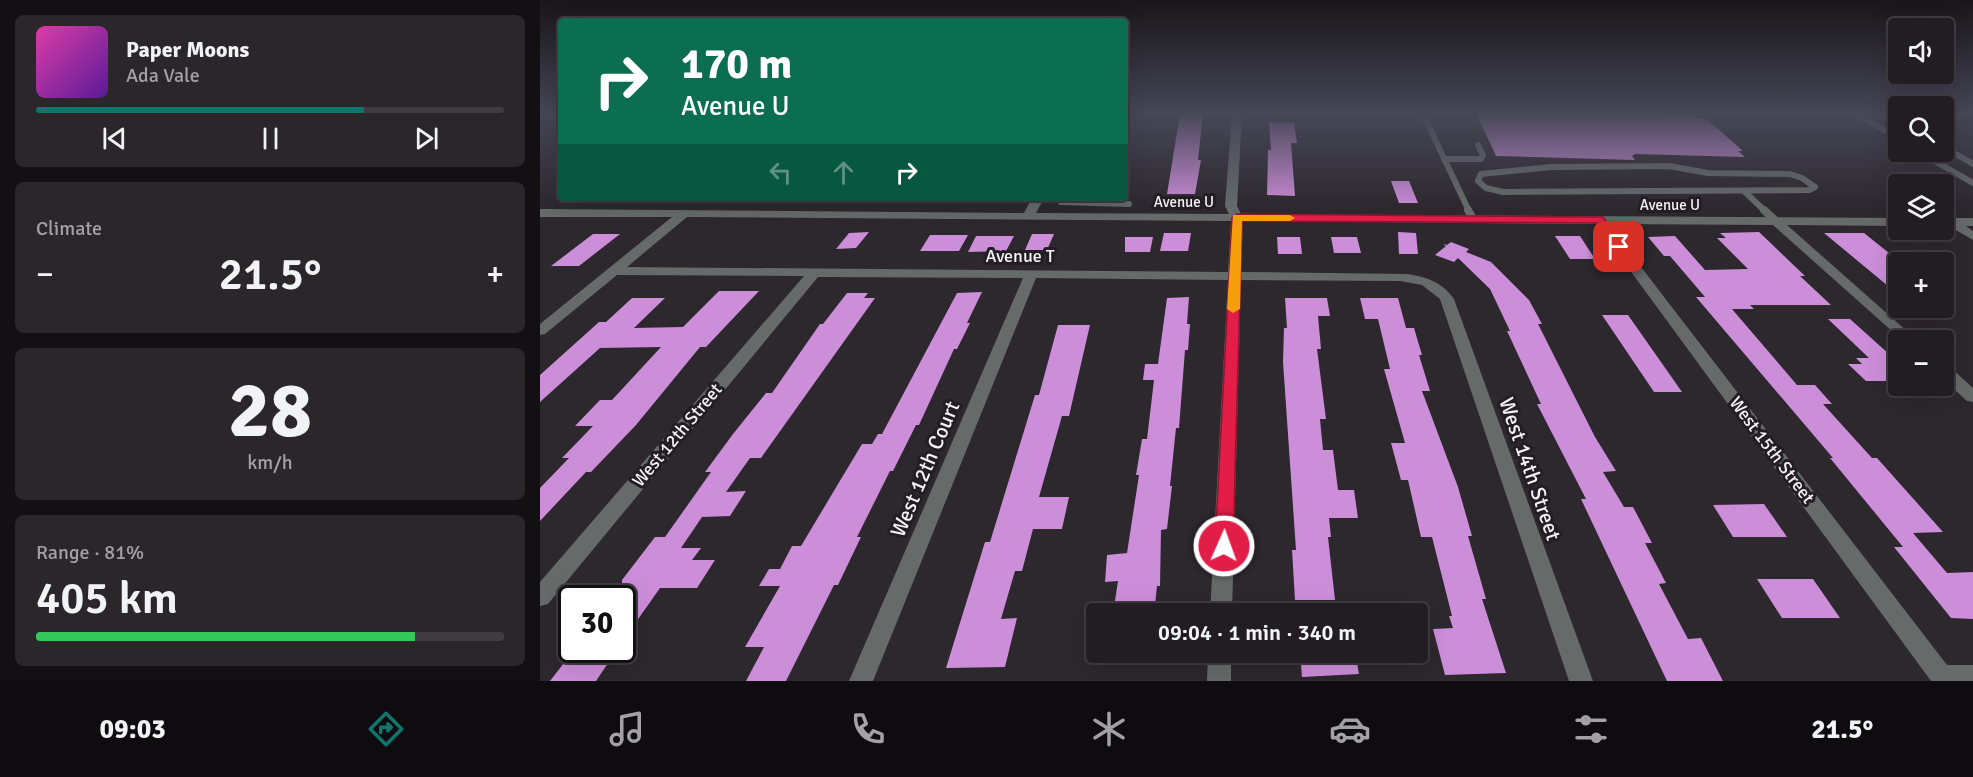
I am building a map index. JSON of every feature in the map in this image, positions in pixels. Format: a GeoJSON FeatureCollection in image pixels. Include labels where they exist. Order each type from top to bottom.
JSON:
{"type":"FeatureCollection","features":[{"type":"Feature","properties":{"kind":"street"},"geometry":{"type":"LineString","coordinates":[[1221,603],[1237,218],[1231,206],[1236,146]]}},
{"type":"Feature","properties":{"kind":"street"},"geometry":{"type":"LineString","coordinates":[[1028,216],[1036,201]]}},
{"type":"Feature","properties":{"kind":"street","name":"Avenue U"},"geometry":{"type":"LineString","coordinates":[[540,213],[1888,222]]}},
{"type":"Feature","properties":{"kind":"street"},"geometry":{"type":"LineString","coordinates":[[540,331],[684,214]]}},
{"type":"Feature","properties":{"kind":"street","name":"West 15th Street"},"geometry":{"type":"LineString","coordinates":[[1599,220],[1943,678]]}},
{"type":"Feature","properties":{"kind":"street"},"geometry":{"type":"LineString","coordinates":[[1776,221],[1899,330]]}},
{"type":"Feature","properties":{"kind":"street"},"geometry":{"type":"LineString","coordinates":[[1954,225],[1973,236]]}},
{"type":"Feature","properties":{"kind":"street","name":"Avenue T"},"geometry":{"type":"LineString","coordinates":[[614,271],[1400,276],[1426,281]]}},
{"type":"Feature","properties":{"kind":"street","name":"West 12th Street"},"geometry":{"type":"LineString","coordinates":[[540,597],[814,273]]}},
{"type":"Feature","properties":{"kind":"street","name":"West 12th Court"},"geometry":{"type":"LineString","coordinates":[[861,681],[1031,274]]}},
{"type":"Feature","properties":{"kind":"street","name":"West 14th Street"},"geometry":{"type":"LineString","coordinates":[[1426,281],[1442,292],[1447,299],[1581,681]]}},
{"type":"Feature","properties":{"kind":"street"},"geometry":{"type":"LineString","coordinates":[[1954,380],[1973,397]]}},
{"type":"Feature","properties":{"kind":"street"},"geometry":{"type":"LineString","coordinates":[[1219,681],[1220,663]]}},
{"type":"Feature","properties":{"kind":"street"},"geometry":{"type":"LineString","coordinates":[[1943,678],[1973,676]]}},
{"type":"Feature","properties":{"kind":"lane"},"geometry":{"type":"LineString","coordinates":[[1438,146],[1473,219]]}},
{"type":"Feature","properties":{"kind":"lane"},"geometry":{"type":"LineString","coordinates":[[1444,159],[1480,159],[1483,155],[1478,146]]}},
{"type":"Feature","properties":{"kind":"lane"},"geometry":{"type":"LineString","coordinates":[[1954,153],[1973,164]]}},
{"type":"Feature","properties":{"kind":"lane"},"geometry":{"type":"LineString","coordinates":[[1936,162],[1973,183]]}},
{"type":"Feature","properties":{"kind":"lane"},"geometry":{"type":"LineString","coordinates":[[1744,191],[1809,190],[1815,187],[1791,174],[1708,173],[1669,166],[1551,167],[1519,172],[1490,172],[1481,174],[1478,181],[1481,186],[1492,191],[1503,192],[1744,191],[1776,221]]}},
{"type":"Feature","properties":{"kind":"lane"},"geometry":{"type":"LineString","coordinates":[[1062,201],[1129,204]]}},
{"type":"Feature","properties":{"kind":"lane"},"geometry":{"type":"LineString","coordinates":[[1074,216],[1079,203]]}},
{"type":"Feature","properties":{"kind":"lane"},"geometry":{"type":"LineString","coordinates":[[1112,217],[1117,204]]}},
{"type":"Feature","properties":{"kind":"lane"},"geometry":{"type":"LineString","coordinates":[[1954,222],[1973,222]]}},
{"type":"Feature","properties":{"kind":"building"},"geometry":{"type":"Polygon","coordinates":[[[1175,146],[1200,146],[1198,160],[1201,160],[1195,194],[1167,194],[1175,146]]]}},
{"type":"Feature","properties":{"kind":"building"},"geometry":{"type":"Polygon","coordinates":[[[1271,146],[1291,146],[1295,196],[1267,195],[1268,150],[1271,150],[1271,146]]]}},
{"type":"Feature","properties":{"kind":"building"},"geometry":{"type":"Polygon","coordinates":[[[1491,146],[1737,146],[1743,151],[1738,151],[1745,157],[1635,154],[1632,156],[1635,160],[1496,156],[1491,146]]]}},
{"type":"Feature","properties":{"kind":"building"},"geometry":{"type":"Polygon","coordinates":[[[1391,181],[1409,181],[1418,203],[1399,203],[1391,181]]]}},
{"type":"Feature","properties":{"kind":"building"},"geometry":{"type":"Polygon","coordinates":[[[869,232],[856,248],[836,249],[849,233],[869,232]]]}},
{"type":"Feature","properties":{"kind":"building"},"geometry":{"type":"Polygon","coordinates":[[[1398,232],[1416,233],[1418,254],[1399,254],[1398,232]]]}},
{"type":"Feature","properties":{"kind":"building"},"geometry":{"type":"Polygon","coordinates":[[[1759,232],[1805,276],[1800,276],[1831,305],[1750,305],[1754,309],[1732,309],[1797,385],[1815,385],[1832,404],[1823,404],[1872,458],[1877,458],[1943,532],[1913,533],[1947,573],[1973,572],[1973,619],[1951,618],[1894,547],[1903,547],[1830,458],[1833,458],[1696,297],[1705,297],[1670,256],[1664,256],[1648,237],[1675,236],[1705,270],[1748,269],[1717,238],[1726,238],[1720,233],[1759,232]]]}},
{"type":"Feature","properties":{"kind":"building"},"geometry":{"type":"Polygon","coordinates":[[[1164,233],[1191,233],[1188,251],[1160,251],[1164,233]]]}},
{"type":"Feature","properties":{"kind":"building"},"geometry":{"type":"Polygon","coordinates":[[[1824,233],[1864,233],[1888,252],[1888,286],[1824,233]]]}},
{"type":"Feature","properties":{"kind":"building"},"geometry":{"type":"Polygon","coordinates":[[[593,234],[620,234],[579,266],[551,266],[593,234]]]}},
{"type":"Feature","properties":{"kind":"building"},"geometry":{"type":"Polygon","coordinates":[[[1032,234],[1054,234],[1047,250],[1025,250],[1032,234]]]}},
{"type":"Feature","properties":{"kind":"building"},"geometry":{"type":"Polygon","coordinates":[[[930,235],[968,235],[959,251],[920,251],[930,235]]]}},
{"type":"Feature","properties":{"kind":"building"},"geometry":{"type":"Polygon","coordinates":[[[976,236],[1014,236],[1006,251],[968,252],[976,236]]]}},
{"type":"Feature","properties":{"kind":"building"},"geometry":{"type":"Polygon","coordinates":[[[1555,236],[1580,236],[1595,259],[1570,259],[1555,236]]]}},
{"type":"Feature","properties":{"kind":"building"},"geometry":{"type":"Polygon","coordinates":[[[1125,237],[1153,237],[1150,252],[1125,252],[1125,237]]]}},
{"type":"Feature","properties":{"kind":"building"},"geometry":{"type":"Polygon","coordinates":[[[1277,237],[1300,237],[1302,254],[1278,254],[1277,237]]]}},
{"type":"Feature","properties":{"kind":"building"},"geometry":{"type":"Polygon","coordinates":[[[1331,237],[1357,237],[1361,253],[1334,253],[1331,237]]]}},
{"type":"Feature","properties":{"kind":"building"},"geometry":{"type":"Polygon","coordinates":[[[1451,242],[1469,249],[1466,252],[1491,262],[1529,300],[1542,324],[1538,324],[1595,437],[1616,471],[1603,472],[1624,507],[1633,507],[1652,543],[1645,543],[1666,583],[1659,584],[1688,639],[1701,638],[1723,681],[1667,681],[1581,499],[1586,499],[1537,404],[1541,404],[1490,289],[1458,258],[1454,262],[1435,255],[1446,246],[1443,244],[1447,245],[1451,242]]]}},
{"type":"Feature","properties":{"kind":"building"},"geometry":{"type":"Polygon","coordinates":[[[719,291],[759,291],[706,347],[700,347],[636,425],[591,472],[586,472],[540,521],[540,488],[569,458],[562,458],[593,426],[575,426],[600,400],[612,400],[661,347],[600,348],[540,402],[540,375],[599,322],[606,322],[632,298],[665,298],[634,328],[683,327],[719,291]]]}},
{"type":"Feature","properties":{"kind":"building"},"geometry":{"type":"Polygon","coordinates":[[[982,292],[967,323],[970,323],[957,349],[954,349],[919,425],[916,425],[893,471],[890,471],[857,537],[861,537],[838,585],[834,585],[786,681],[746,681],[764,647],[745,647],[780,586],[759,586],[769,569],[780,569],[792,546],[801,546],[862,444],[872,444],[878,434],[882,434],[957,293],[982,292]]]}},
{"type":"Feature","properties":{"kind":"building"},"geometry":{"type":"Polygon","coordinates":[[[847,293],[868,293],[864,298],[875,298],[761,458],[750,458],[726,492],[746,491],[730,516],[702,517],[681,548],[701,548],[692,560],[715,560],[697,588],[660,588],[636,622],[636,585],[622,585],[622,580],[655,537],[665,537],[711,472],[705,472],[733,434],[766,393],[772,393],[820,324],[823,324],[847,293]]]}},
{"type":"Feature","properties":{"kind":"building"},"geometry":{"type":"Polygon","coordinates":[[[1189,297],[1187,324],[1190,324],[1188,350],[1185,350],[1179,428],[1176,428],[1167,529],[1161,530],[1160,586],[1157,586],[1155,603],[1115,603],[1118,581],[1105,582],[1107,555],[1127,553],[1139,475],[1136,475],[1142,439],[1147,439],[1154,380],[1143,380],[1145,364],[1158,364],[1167,298],[1189,297]]]}},
{"type":"Feature","properties":{"kind":"building"},"geometry":{"type":"Polygon","coordinates":[[[1285,298],[1327,298],[1330,316],[1318,316],[1321,349],[1317,349],[1326,419],[1320,419],[1323,450],[1333,450],[1338,490],[1354,490],[1358,518],[1329,518],[1331,537],[1328,537],[1335,600],[1295,600],[1292,550],[1296,550],[1283,362],[1284,328],[1287,328],[1285,298]]]}},
{"type":"Feature","properties":{"kind":"building"},"geometry":{"type":"Polygon","coordinates":[[[1360,298],[1398,298],[1406,328],[1414,328],[1422,355],[1419,355],[1430,391],[1422,391],[1458,487],[1472,536],[1468,536],[1486,599],[1482,599],[1506,673],[1445,675],[1433,629],[1453,628],[1449,616],[1452,616],[1432,537],[1421,537],[1408,480],[1401,480],[1391,443],[1405,443],[1384,369],[1390,369],[1378,319],[1365,319],[1360,298]]]}},
{"type":"Feature","properties":{"kind":"building"},"geometry":{"type":"Polygon","coordinates":[[[1602,315],[1628,315],[1682,392],[1654,392],[1602,315]]]}},
{"type":"Feature","properties":{"kind":"building"},"geometry":{"type":"Polygon","coordinates":[[[1828,319],[1850,319],[1888,353],[1888,381],[1866,381],[1848,364],[1862,364],[1856,358],[1869,358],[1828,319]]]}},
{"type":"Feature","properties":{"kind":"building"},"geometry":{"type":"Polygon","coordinates":[[[1058,325],[1090,325],[1069,416],[1062,416],[1039,497],[1069,497],[1062,529],[1033,529],[1022,571],[1015,571],[1001,619],[1017,618],[1005,667],[946,668],[985,542],[990,542],[1035,395],[1039,395],[1058,325]]]}},
{"type":"Feature","properties":{"kind":"building"},"geometry":{"type":"Polygon","coordinates":[[[1764,504],[1787,537],[1733,537],[1713,505],[1764,504]]]}},
{"type":"Feature","properties":{"kind":"building"},"geometry":{"type":"Polygon","coordinates":[[[1757,579],[1813,579],[1840,618],[1782,618],[1757,579]]]}},
{"type":"Feature","properties":{"kind":"building"},"geometry":{"type":"Polygon","coordinates":[[[564,663],[608,663],[596,681],[550,681],[564,663]]]}},
{"type":"Feature","properties":{"kind":"building"},"geometry":{"type":"Polygon","coordinates":[[[1301,663],[1357,663],[1359,674],[1302,677],[1301,663]]]}},
{"type":"Feature","properties":{"kind":"slow traffic"},"geometry":{"type":"LineString","coordinates":[[1233,309],[1237,218],[1290,218]]}},
{"type":"Feature","properties":{"kind":"route"},"geometry":{"type":"LineString","coordinates":[[1224,546],[1237,218],[1599,220],[1619,247]]}}]}
